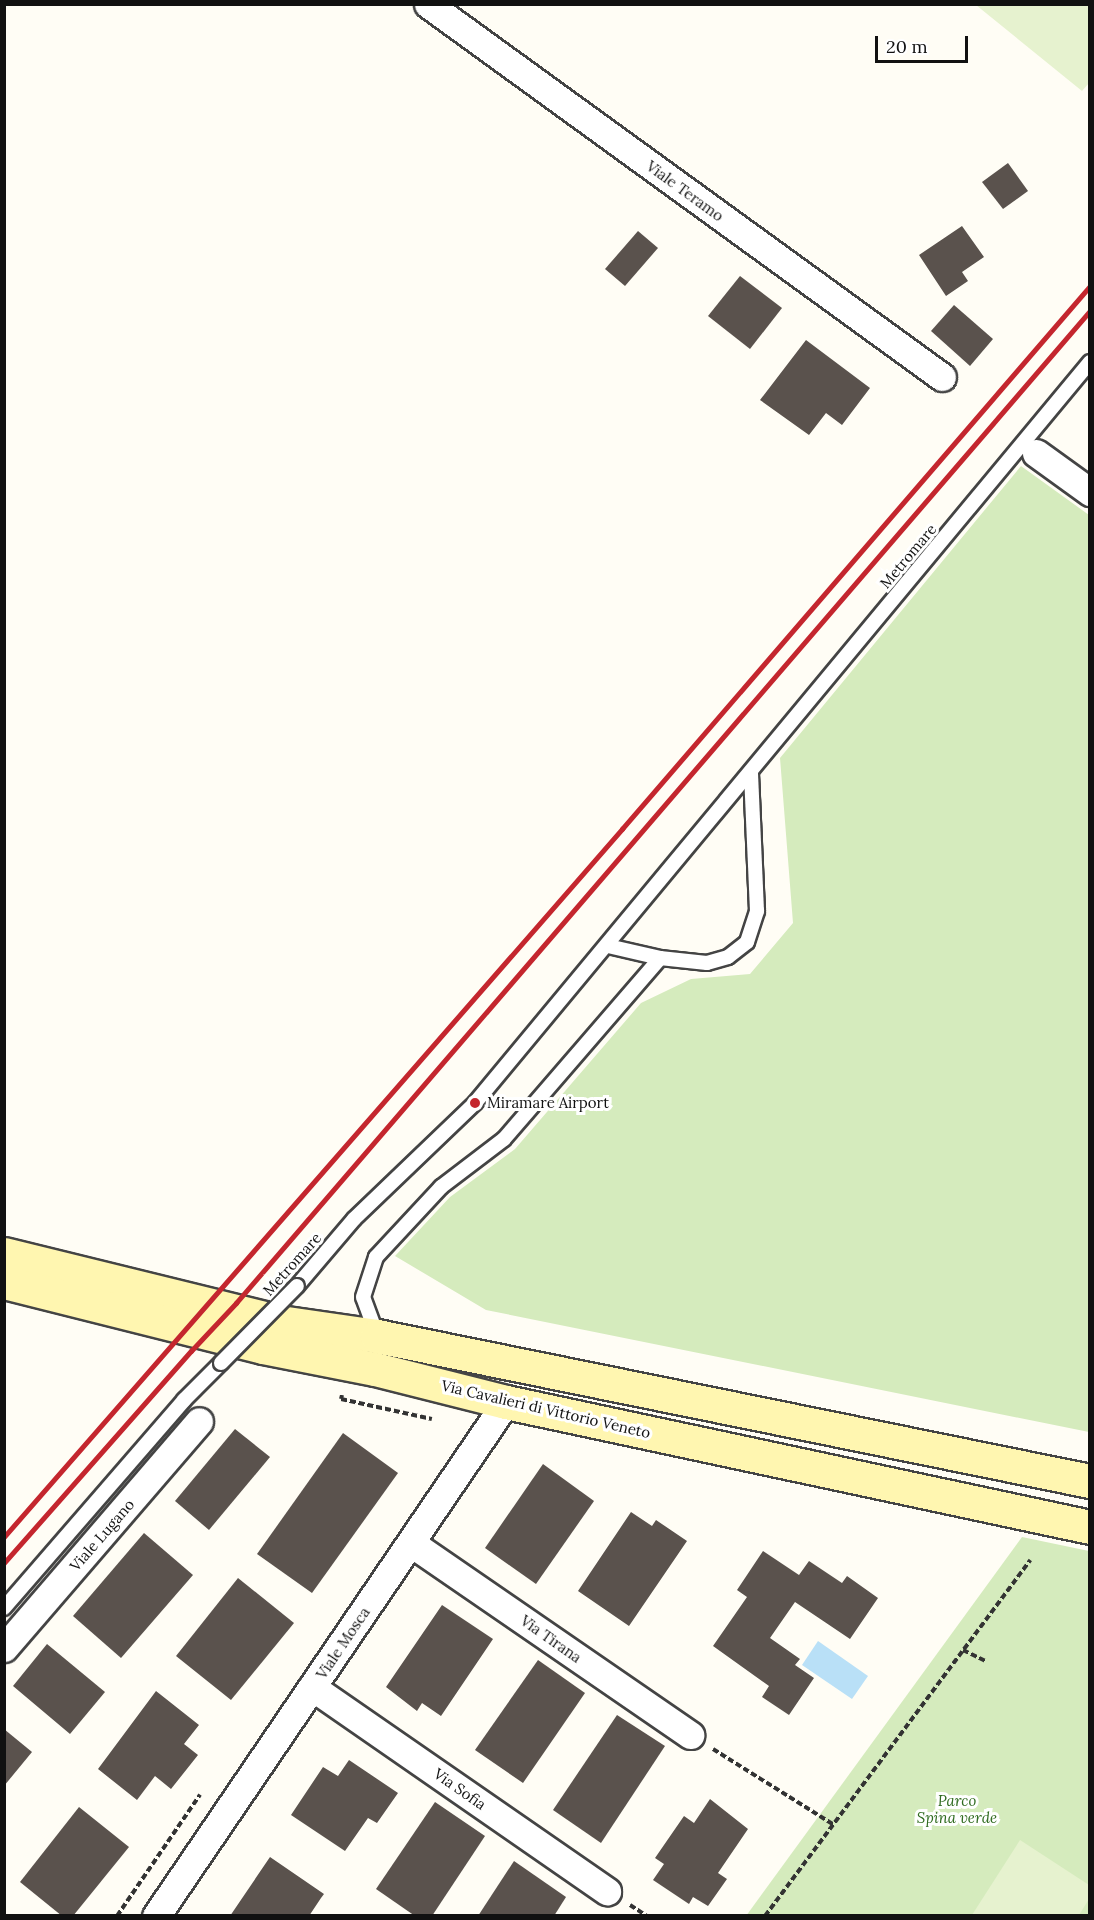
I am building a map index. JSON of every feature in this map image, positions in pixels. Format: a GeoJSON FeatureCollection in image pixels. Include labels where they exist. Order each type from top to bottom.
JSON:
{"type":"FeatureCollection","features":[{"type":"Feature","properties":{"kind":"street","name":"Viale Teramo"},"geometry":{"type":"LineString","coordinates":[[428,4],[942,377]]}},
{"type":"Feature","properties":{"kind":"street"},"geometry":{"type":"LineString","coordinates":[[1036,453],[1089,492]]}},
{"type":"Feature","properties":{"kind":"street","name":"Via Cavalieri di Vittorio Veneto"},"geometry":{"type":"LineString","coordinates":[[4,1254],[280,1322],[376,1352],[506,1402],[1089,1527]]}},
{"type":"Feature","properties":{"kind":"street","name":"Via Cavalieri di Vittorio Veneto"},"geometry":{"type":"LineString","coordinates":[[4,1282],[264,1347],[376,1352],[519,1365],[1089,1481]]}},
{"type":"Feature","properties":{"kind":"street","name":"Viale Mosca"},"geometry":{"type":"LineString","coordinates":[[156,1916],[489,1430],[506,1402],[519,1365]]}},
{"type":"Feature","properties":{"kind":"street","name":"Viale Lugano"},"geometry":{"type":"LineString","coordinates":[[4,1648],[199,1421]]}},
{"type":"Feature","properties":{"kind":"street","name":"Via Tirana"},"geometry":{"type":"LineString","coordinates":[[411,1543],[690,1735]]}},
{"type":"Feature","properties":{"kind":"street","name":"Via Sofia"},"geometry":{"type":"LineString","coordinates":[[312,1687],[607,1891]]}},
{"type":"Feature","properties":{"kind":"lane","name":"Metromare"},"geometry":{"type":"LineString","coordinates":[[4,1608],[184,1400],[297,1286],[354,1219],[475,1104],[1089,362]]}},
{"type":"Feature","properties":{"kind":"lane"},"geometry":{"type":"LineString","coordinates":[[608,946],[660,958],[707,963],[728,957],[747,942],[757,911],[751,772]]}},
{"type":"Feature","properties":{"kind":"lane"},"geometry":{"type":"LineString","coordinates":[[376,1352],[363,1297],[376,1257],[441,1187],[504,1139],[660,958]]}},
{"type":"Feature","properties":{"kind":"path"},"geometry":{"type":"LineString","coordinates":[[343,1390],[341,1399],[489,1430]]}},
{"type":"Feature","properties":{"kind":"path"},"geometry":{"type":"LineString","coordinates":[[765,1916],[1030,1560]]}},
{"type":"Feature","properties":{"kind":"path"},"geometry":{"type":"LineString","coordinates":[[963,1650],[986,1661]]}},
{"type":"Feature","properties":{"kind":"path"},"geometry":{"type":"LineString","coordinates":[[690,1735],[834,1825]]}},
{"type":"Feature","properties":{"kind":"green space"},"geometry":{"type":"Polygon","coordinates":[[[976,5],[1089,5],[1089,83],[1082,91],[976,5]]]}},
{"type":"Feature","properties":{"kind":"green space"},"geometry":{"type":"Polygon","coordinates":[[[1021,466],[1089,515],[1089,1432],[486,1310],[395,1256],[450,1197],[515,1149],[641,1003],[691,979],[750,974],[793,923],[780,758],[1021,466]]]}},
{"type":"Feature","properties":{"kind":"green space","name":"Parco Spina verde"},"geometry":{"type":"Polygon","coordinates":[[[1022,1537],[1089,1551],[1089,1915],[746,1916],[1022,1537]]]}},
{"type":"Feature","properties":{"kind":"green space"},"geometry":{"type":"Polygon","coordinates":[[[1020,1840],[1089,1885],[1089,1899],[1079,1915],[972,1915],[1020,1840]]]}},
{"type":"Feature","properties":{"kind":"water"},"geometry":{"type":"Polygon","coordinates":[[[818,1641],[868,1676],[852,1699],[802,1665],[818,1641]]]}},
{"type":"Feature","properties":{"kind":"building"},"geometry":{"type":"Polygon","coordinates":[[[1008,163],[1028,191],[1003,209],[982,182],[1008,163]]]}},
{"type":"Feature","properties":{"kind":"building"},"geometry":{"type":"Polygon","coordinates":[[[962,226],[984,257],[962,272],[968,281],[946,296],[919,255],[962,226]]]}},
{"type":"Feature","properties":{"kind":"building"},"geometry":{"type":"Polygon","coordinates":[[[638,231],[658,248],[625,286],[605,269],[638,231]]]}},
{"type":"Feature","properties":{"kind":"building"},"geometry":{"type":"Polygon","coordinates":[[[740,276],[782,308],[750,349],[708,316],[740,276]]]}},
{"type":"Feature","properties":{"kind":"building"},"geometry":{"type":"Polygon","coordinates":[[[954,305],[993,339],[970,366],[931,331],[954,305]]]}},
{"type":"Feature","properties":{"kind":"building"},"geometry":{"type":"Polygon","coordinates":[[[806,340],[870,388],[842,425],[826,413],[809,435],[760,400],[806,340]]]}},
{"type":"Feature","properties":{"kind":"building"},"geometry":{"type":"Polygon","coordinates":[[[235,1429],[270,1457],[209,1530],[175,1501],[235,1429]]]}},
{"type":"Feature","properties":{"kind":"building"},"geometry":{"type":"Polygon","coordinates":[[[343,1433],[398,1473],[312,1593],[257,1554],[343,1433]]]}},
{"type":"Feature","properties":{"kind":"building"},"geometry":{"type":"Polygon","coordinates":[[[543,1464],[594,1501],[536,1584],[485,1548],[543,1464]]]}},
{"type":"Feature","properties":{"kind":"building"},"geometry":{"type":"Polygon","coordinates":[[[631,1512],[652,1526],[656,1520],[687,1541],[629,1626],[578,1591],[631,1512]]]}},
{"type":"Feature","properties":{"kind":"building"},"geometry":{"type":"Polygon","coordinates":[[[144,1533],[193,1575],[121,1658],[73,1616],[144,1533]]]}},
{"type":"Feature","properties":{"kind":"building"},"geometry":{"type":"Polygon","coordinates":[[[763,1551],[799,1575],[809,1561],[842,1583],[847,1576],[878,1598],[850,1639],[795,1602],[770,1638],[800,1659],[795,1665],[814,1678],[789,1715],[762,1697],[769,1686],[713,1646],[747,1597],[737,1590],[763,1551]]]}},
{"type":"Feature","properties":{"kind":"building"},"geometry":{"type":"Polygon","coordinates":[[[238,1578],[294,1623],[231,1700],[176,1656],[238,1578]]]}},
{"type":"Feature","properties":{"kind":"building"},"geometry":{"type":"Polygon","coordinates":[[[442,1605],[493,1639],[441,1716],[422,1703],[417,1711],[386,1687],[442,1605]]]}},
{"type":"Feature","properties":{"kind":"building"},"geometry":{"type":"Polygon","coordinates":[[[47,1644],[105,1692],[70,1734],[13,1686],[47,1644]]]}},
{"type":"Feature","properties":{"kind":"building"},"geometry":{"type":"Polygon","coordinates":[[[538,1660],[585,1693],[523,1783],[475,1750],[538,1660]]]}},
{"type":"Feature","properties":{"kind":"building"},"geometry":{"type":"Polygon","coordinates":[[[156,1691],[199,1725],[184,1744],[198,1755],[171,1789],[155,1776],[137,1800],[98,1769],[156,1691]]]}},
{"type":"Feature","properties":{"kind":"building"},"geometry":{"type":"Polygon","coordinates":[[[617,1715],[665,1746],[601,1843],[553,1810],[617,1715]]]}},
{"type":"Feature","properties":{"kind":"building"},"geometry":{"type":"Polygon","coordinates":[[[4,1729],[32,1752],[4,1786],[4,1729]]]}},
{"type":"Feature","properties":{"kind":"building"},"geometry":{"type":"Polygon","coordinates":[[[349,1760],[398,1793],[377,1823],[368,1818],[345,1851],[291,1815],[323,1767],[338,1776],[349,1760]]]}},
{"type":"Feature","properties":{"kind":"building"},"geometry":{"type":"Polygon","coordinates":[[[710,1799],[748,1829],[718,1873],[727,1879],[708,1906],[693,1897],[689,1904],[653,1880],[664,1864],[655,1858],[684,1816],[694,1823],[710,1799]]]}},
{"type":"Feature","properties":{"kind":"building"},"geometry":{"type":"Polygon","coordinates":[[[435,1802],[485,1836],[432,1916],[415,1916],[376,1889],[435,1802]]]}},
{"type":"Feature","properties":{"kind":"building"},"geometry":{"type":"Polygon","coordinates":[[[79,1807],[129,1847],[73,1916],[62,1916],[20,1882],[79,1807]]]}},
{"type":"Feature","properties":{"kind":"building"},"geometry":{"type":"Polygon","coordinates":[[[270,1857],[324,1894],[309,1916],[230,1916],[270,1857]]]}},
{"type":"Feature","properties":{"kind":"building"},"geometry":{"type":"Polygon","coordinates":[[[514,1861],[566,1897],[554,1916],[478,1916],[514,1861]]]}},
{"type":"Feature","properties":{"kind":"railway"},"geometry":{"type":"LineString","coordinates":[[4,1537],[622,829],[1090,286]]}},
{"type":"Feature","properties":{"kind":"railway"},"geometry":{"type":"LineString","coordinates":[[4,1563],[236,1303],[1090,311]]}},
{"type":"Feature","properties":{"kind":"place","name":"Miramare Airport"},"geometry":{"type":"Point","coordinates":[475,1103]}}]}
